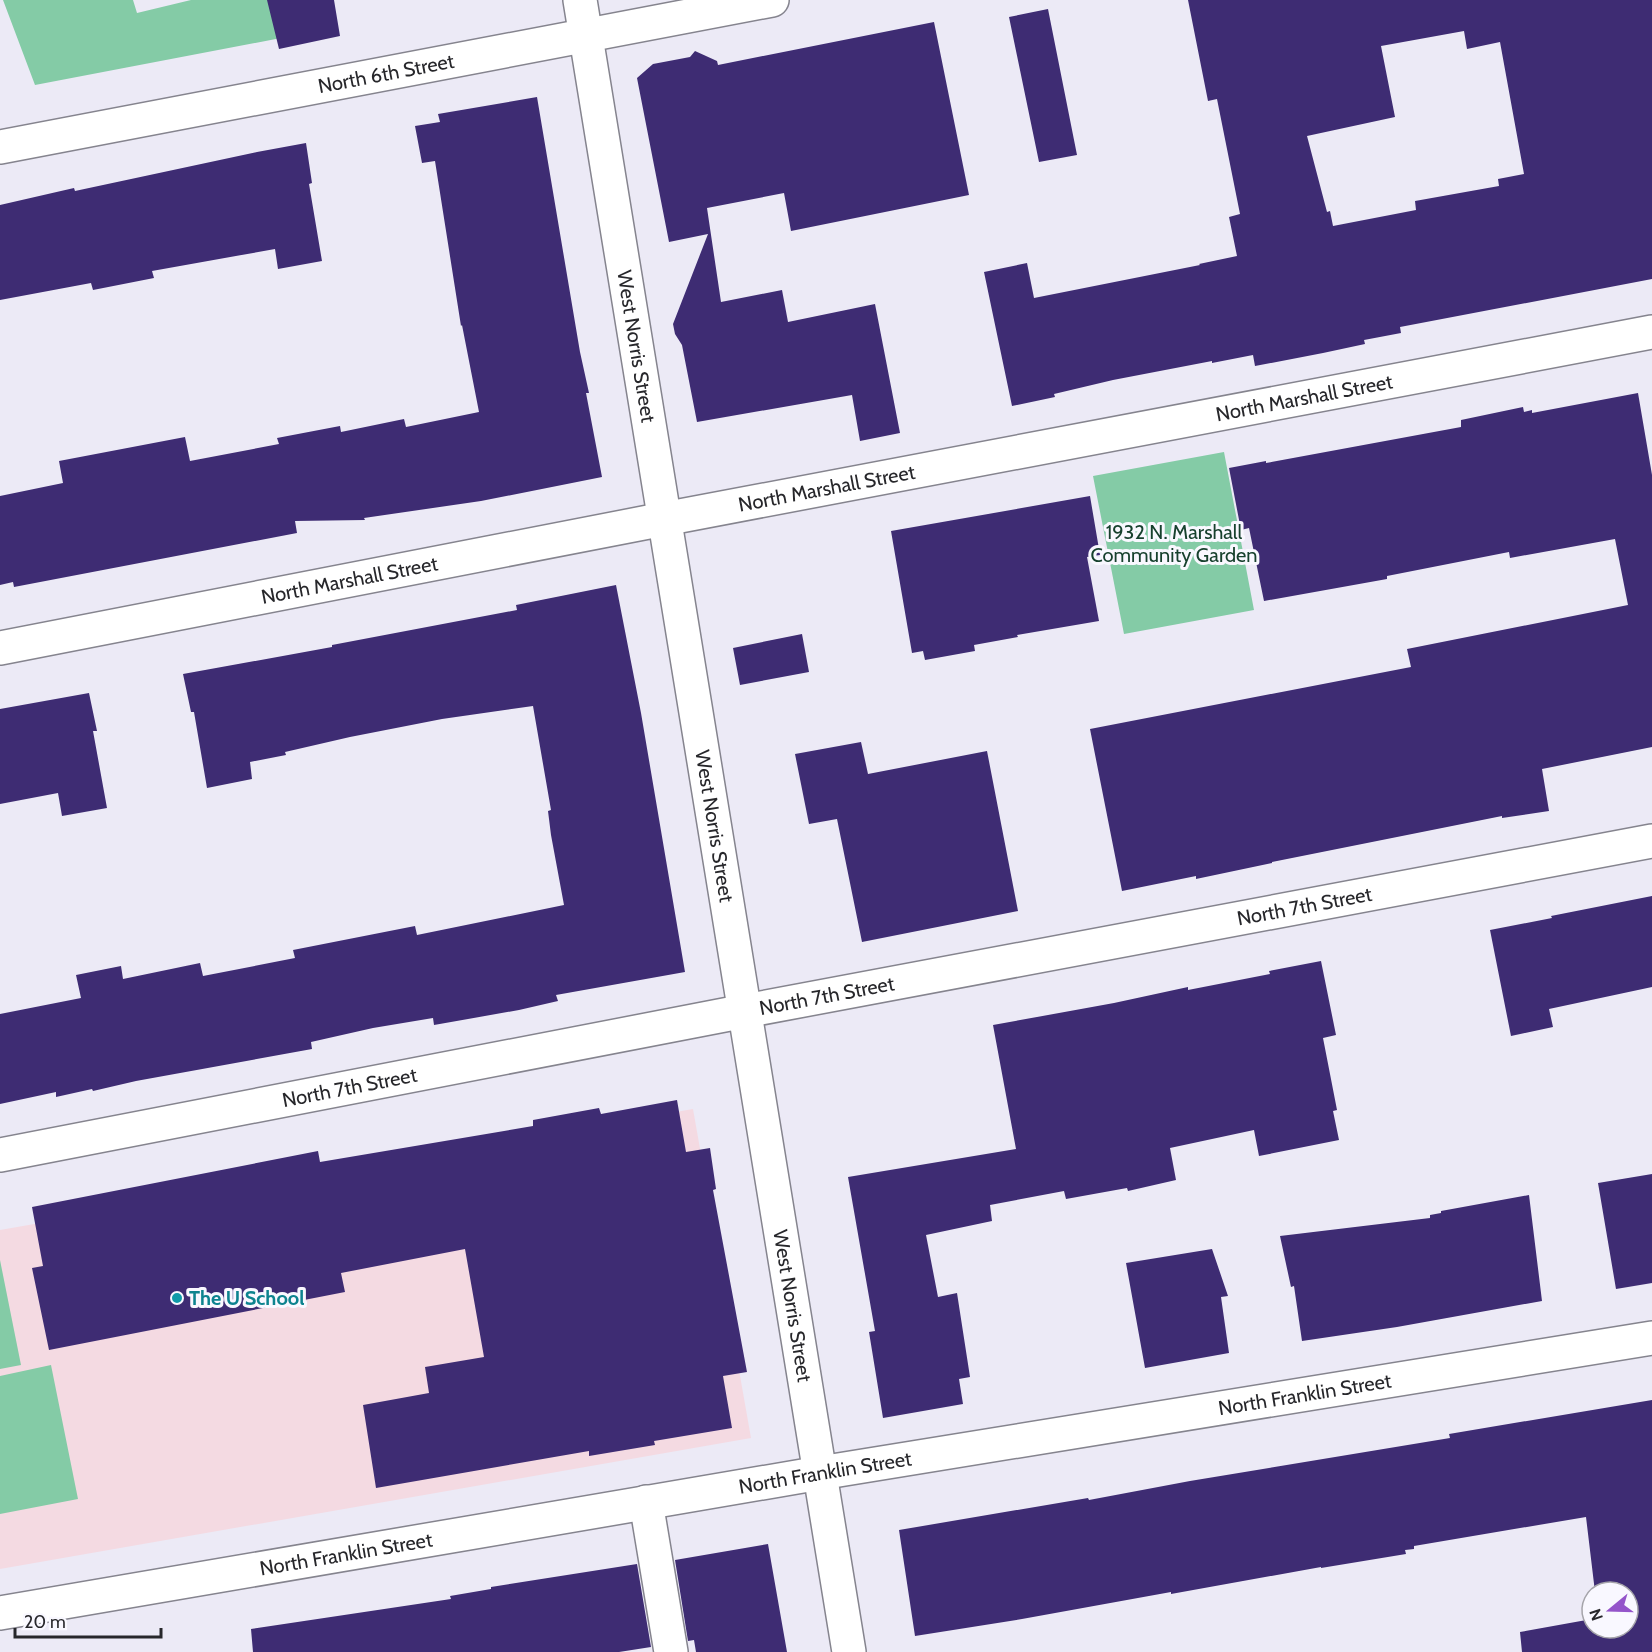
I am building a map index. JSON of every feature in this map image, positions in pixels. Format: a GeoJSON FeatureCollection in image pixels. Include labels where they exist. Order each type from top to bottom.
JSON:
{"type":"FeatureCollection","features":[{"type":"Feature","properties":{"kind":"street","name":"West Norris Street"},"geometry":{"type":"LineString","coordinates":[[580,0],[849,1652]]}},
{"type":"Feature","properties":{"kind":"street","name":"North 6th Street"},"geometry":{"type":"LineString","coordinates":[[0,147],[586,36],[704,7],[772,0]]}},
{"type":"Feature","properties":{"kind":"street","name":"North Marshall Street"},"geometry":{"type":"LineString","coordinates":[[0,648],[664,519],[1652,332]]}},
{"type":"Feature","properties":{"kind":"street","name":"North 7th Street"},"geometry":{"type":"LineString","coordinates":[[0,1155],[745,1011],[1652,841]]}},
{"type":"Feature","properties":{"kind":"street","name":"North Franklin Street"},"geometry":{"type":"LineString","coordinates":[[0,1612],[820,1473],[1652,1338]]}},
{"type":"Feature","properties":{"kind":"street"},"geometry":{"type":"LineString","coordinates":[[646,1502],[671,1652]]}},
{"type":"Feature","properties":{"kind":"shaded area","name":"The U School"},"geometry":{"type":"Polygon","coordinates":[[[693,1109],[751,1438],[0,1569],[0,1230],[693,1109]]]}},
{"type":"Feature","properties":{"kind":"green space"},"geometry":{"type":"Polygon","coordinates":[[[3,0],[133,0],[137,13],[191,0],[270,0],[281,38],[35,85],[3,0]]]}},
{"type":"Feature","properties":{"kind":"green space","name":"1932 N. Marshall Community Garden"},"geometry":{"type":"Polygon","coordinates":[[[1224,452],[1254,610],[1124,634],[1093,476],[1224,452]]]}},
{"type":"Feature","properties":{"kind":"green space"},"geometry":{"type":"Polygon","coordinates":[[[0,1260],[21,1365],[0,1369],[0,1260]]]}},
{"type":"Feature","properties":{"kind":"green space"},"geometry":{"type":"Polygon","coordinates":[[[51,1365],[78,1499],[0,1514],[0,1376],[51,1365]]]}},
{"type":"Feature","properties":{"kind":"building"},"geometry":{"type":"Polygon","coordinates":[[[267,0],[334,0],[340,36],[279,49],[267,0]]]}},
{"type":"Feature","properties":{"kind":"building"},"geometry":{"type":"Polygon","coordinates":[[[1188,0],[1652,0],[1652,279],[1400,327],[1401,333],[1364,340],[1365,344],[1323,353],[1255,366],[1253,355],[1212,363],[1212,361],[1113,380],[1054,394],[1055,397],[1012,406],[984,272],[1027,263],[1034,298],[1237,256],[1229,217],[1240,214],[1217,99],[1208,101],[1188,0]],[[1464,31],[1381,46],[1395,117],[1307,136],[1327,212],[1330,211],[1333,226],[1416,210],[1415,201],[1499,186],[1498,179],[1524,174],[1500,42],[1467,49],[1464,31]]]}},
{"type":"Feature","properties":{"kind":"building"},"geometry":{"type":"Polygon","coordinates":[[[1048,9],[1077,155],[1039,162],[1009,17],[1048,9]]]}},
{"type":"Feature","properties":{"kind":"building"},"geometry":{"type":"Polygon","coordinates":[[[934,22],[969,195],[791,231],[784,193],[707,208],[721,302],[782,290],[788,322],[875,304],[900,433],[860,441],[852,395],[697,422],[682,345],[675,334],[673,324],[708,234],[669,242],[637,78],[653,64],[690,57],[695,51],[717,61],[718,65],[934,22]]]}},
{"type":"Feature","properties":{"kind":"building"},"geometry":{"type":"Polygon","coordinates":[[[537,97],[602,477],[481,501],[364,518],[365,520],[295,521],[297,533],[14,587],[13,582],[0,585],[0,496],[63,483],[59,461],[185,437],[190,461],[279,444],[277,438],[340,426],[341,432],[404,419],[406,427],[479,412],[461,326],[435,161],[422,163],[415,126],[440,122],[438,114],[537,97]]]}},
{"type":"Feature","properties":{"kind":"building"},"geometry":{"type":"Polygon","coordinates":[[[306,143],[312,183],[309,184],[322,261],[278,269],[275,249],[152,271],[154,278],[93,290],[91,283],[0,300],[0,205],[74,188],[75,191],[306,143]]]}},
{"type":"Feature","properties":{"kind":"building"},"geometry":{"type":"Polygon","coordinates":[[[1638,393],[1652,475],[1652,747],[1542,769],[1549,811],[1502,818],[1502,816],[1196,879],[1196,876],[1122,891],[1090,729],[1411,667],[1407,649],[1628,605],[1615,539],[1510,558],[1509,552],[1387,576],[1387,579],[1264,601],[1249,528],[1241,530],[1229,468],[1461,427],[1461,420],[1523,407],[1524,412],[1532,410],[1532,413],[1638,393]]]}},
{"type":"Feature","properties":{"kind":"building"},"geometry":{"type":"Polygon","coordinates":[[[1090,496],[1100,555],[1087,557],[1099,621],[1017,635],[1018,637],[974,645],[975,651],[925,660],[923,651],[912,653],[891,531],[1090,496]]]}},
{"type":"Feature","properties":{"kind":"building"},"geometry":{"type":"Polygon","coordinates":[[[616,585],[641,713],[685,972],[556,995],[558,1001],[519,1010],[434,1025],[433,1018],[373,1028],[311,1042],[312,1049],[93,1091],[92,1089],[56,1097],[56,1092],[0,1104],[0,1014],[81,998],[76,975],[121,966],[123,979],[200,963],[203,976],[295,958],[293,950],[415,926],[417,935],[564,905],[551,835],[548,811],[551,810],[533,706],[442,719],[285,752],[286,755],[250,762],[252,779],[207,788],[194,712],[191,712],[183,674],[517,610],[516,605],[616,585]]]}},
{"type":"Feature","properties":{"kind":"building"},"geometry":{"type":"Polygon","coordinates":[[[802,634],[809,672],[740,685],[733,648],[802,634]]]}},
{"type":"Feature","properties":{"kind":"building"},"geometry":{"type":"Polygon","coordinates":[[[89,693],[97,731],[93,731],[107,808],[62,816],[58,793],[0,804],[0,709],[89,693]]]}},
{"type":"Feature","properties":{"kind":"building"},"geometry":{"type":"Polygon","coordinates":[[[861,742],[868,774],[987,751],[1018,911],[862,942],[837,819],[809,824],[795,754],[861,742]]]}},
{"type":"Feature","properties":{"kind":"building"},"geometry":{"type":"Polygon","coordinates":[[[1652,896],[1652,987],[1549,1009],[1553,1027],[1511,1036],[1490,930],[1652,896]]]}},
{"type":"Feature","properties":{"kind":"building"},"geometry":{"type":"Polygon","coordinates":[[[1321,961],[1336,1035],[1323,1038],[1337,1110],[1333,1111],[1339,1140],[1259,1156],[1254,1130],[1170,1148],[1176,1180],[1128,1191],[1127,1188],[1066,1199],[1064,1191],[990,1205],[992,1221],[926,1235],[938,1297],[957,1293],[970,1377],[959,1379],[963,1404],[883,1418],[869,1332],[875,1331],[848,1177],[1016,1149],[993,1025],[1188,987],[1188,990],[1270,974],[1269,971],[1321,961]]]}},
{"type":"Feature","properties":{"kind":"building","name":"The U School"},"geometry":{"type":"Polygon","coordinates":[[[677,1100],[686,1152],[710,1148],[716,1189],[713,1190],[747,1372],[723,1376],[732,1428],[654,1441],[655,1445],[589,1456],[589,1451],[376,1488],[363,1405],[429,1393],[425,1367],[484,1357],[465,1249],[341,1273],[345,1292],[49,1350],[32,1268],[43,1266],[32,1207],[318,1151],[320,1162],[533,1126],[533,1120],[599,1108],[601,1114],[677,1100]]]}},
{"type":"Feature","properties":{"kind":"building"},"geometry":{"type":"Polygon","coordinates":[[[1652,1174],[1652,1283],[1616,1289],[1598,1183],[1652,1174]]]}},
{"type":"Feature","properties":{"kind":"building"},"geometry":{"type":"Polygon","coordinates":[[[1529,1195],[1542,1301],[1397,1327],[1302,1341],[1294,1286],[1291,1287],[1280,1236],[1430,1218],[1430,1215],[1441,1213],[1441,1211],[1529,1195]]]}},
{"type":"Feature","properties":{"kind":"building"},"geometry":{"type":"Polygon","coordinates":[[[1212,1249],[1228,1296],[1221,1297],[1229,1353],[1145,1368],[1126,1263],[1212,1249]]]}},
{"type":"Feature","properties":{"kind":"building"},"geometry":{"type":"Polygon","coordinates":[[[1652,1400],[1652,1652],[1522,1652],[1520,1632],[1580,1621],[1580,1640],[1640,1640],[1640,1580],[1594,1580],[1586,1517],[1414,1546],[1414,1549],[1405,1550],[1406,1554],[915,1636],[899,1530],[1450,1438],[1449,1434],[1652,1400]]]}},
{"type":"Feature","properties":{"kind":"building"},"geometry":{"type":"Polygon","coordinates":[[[768,1544],[787,1652],[696,1652],[694,1640],[688,1641],[675,1560],[768,1544]]]}},
{"type":"Feature","properties":{"kind":"building"},"geometry":{"type":"Polygon","coordinates":[[[637,1564],[651,1647],[619,1652],[253,1652],[251,1629],[451,1599],[450,1596],[491,1589],[491,1587],[637,1564]]]}},
{"type":"Feature","properties":{"kind":"place","name":"The U School"},"geometry":{"type":"Point","coordinates":[177,1298]}}]}
